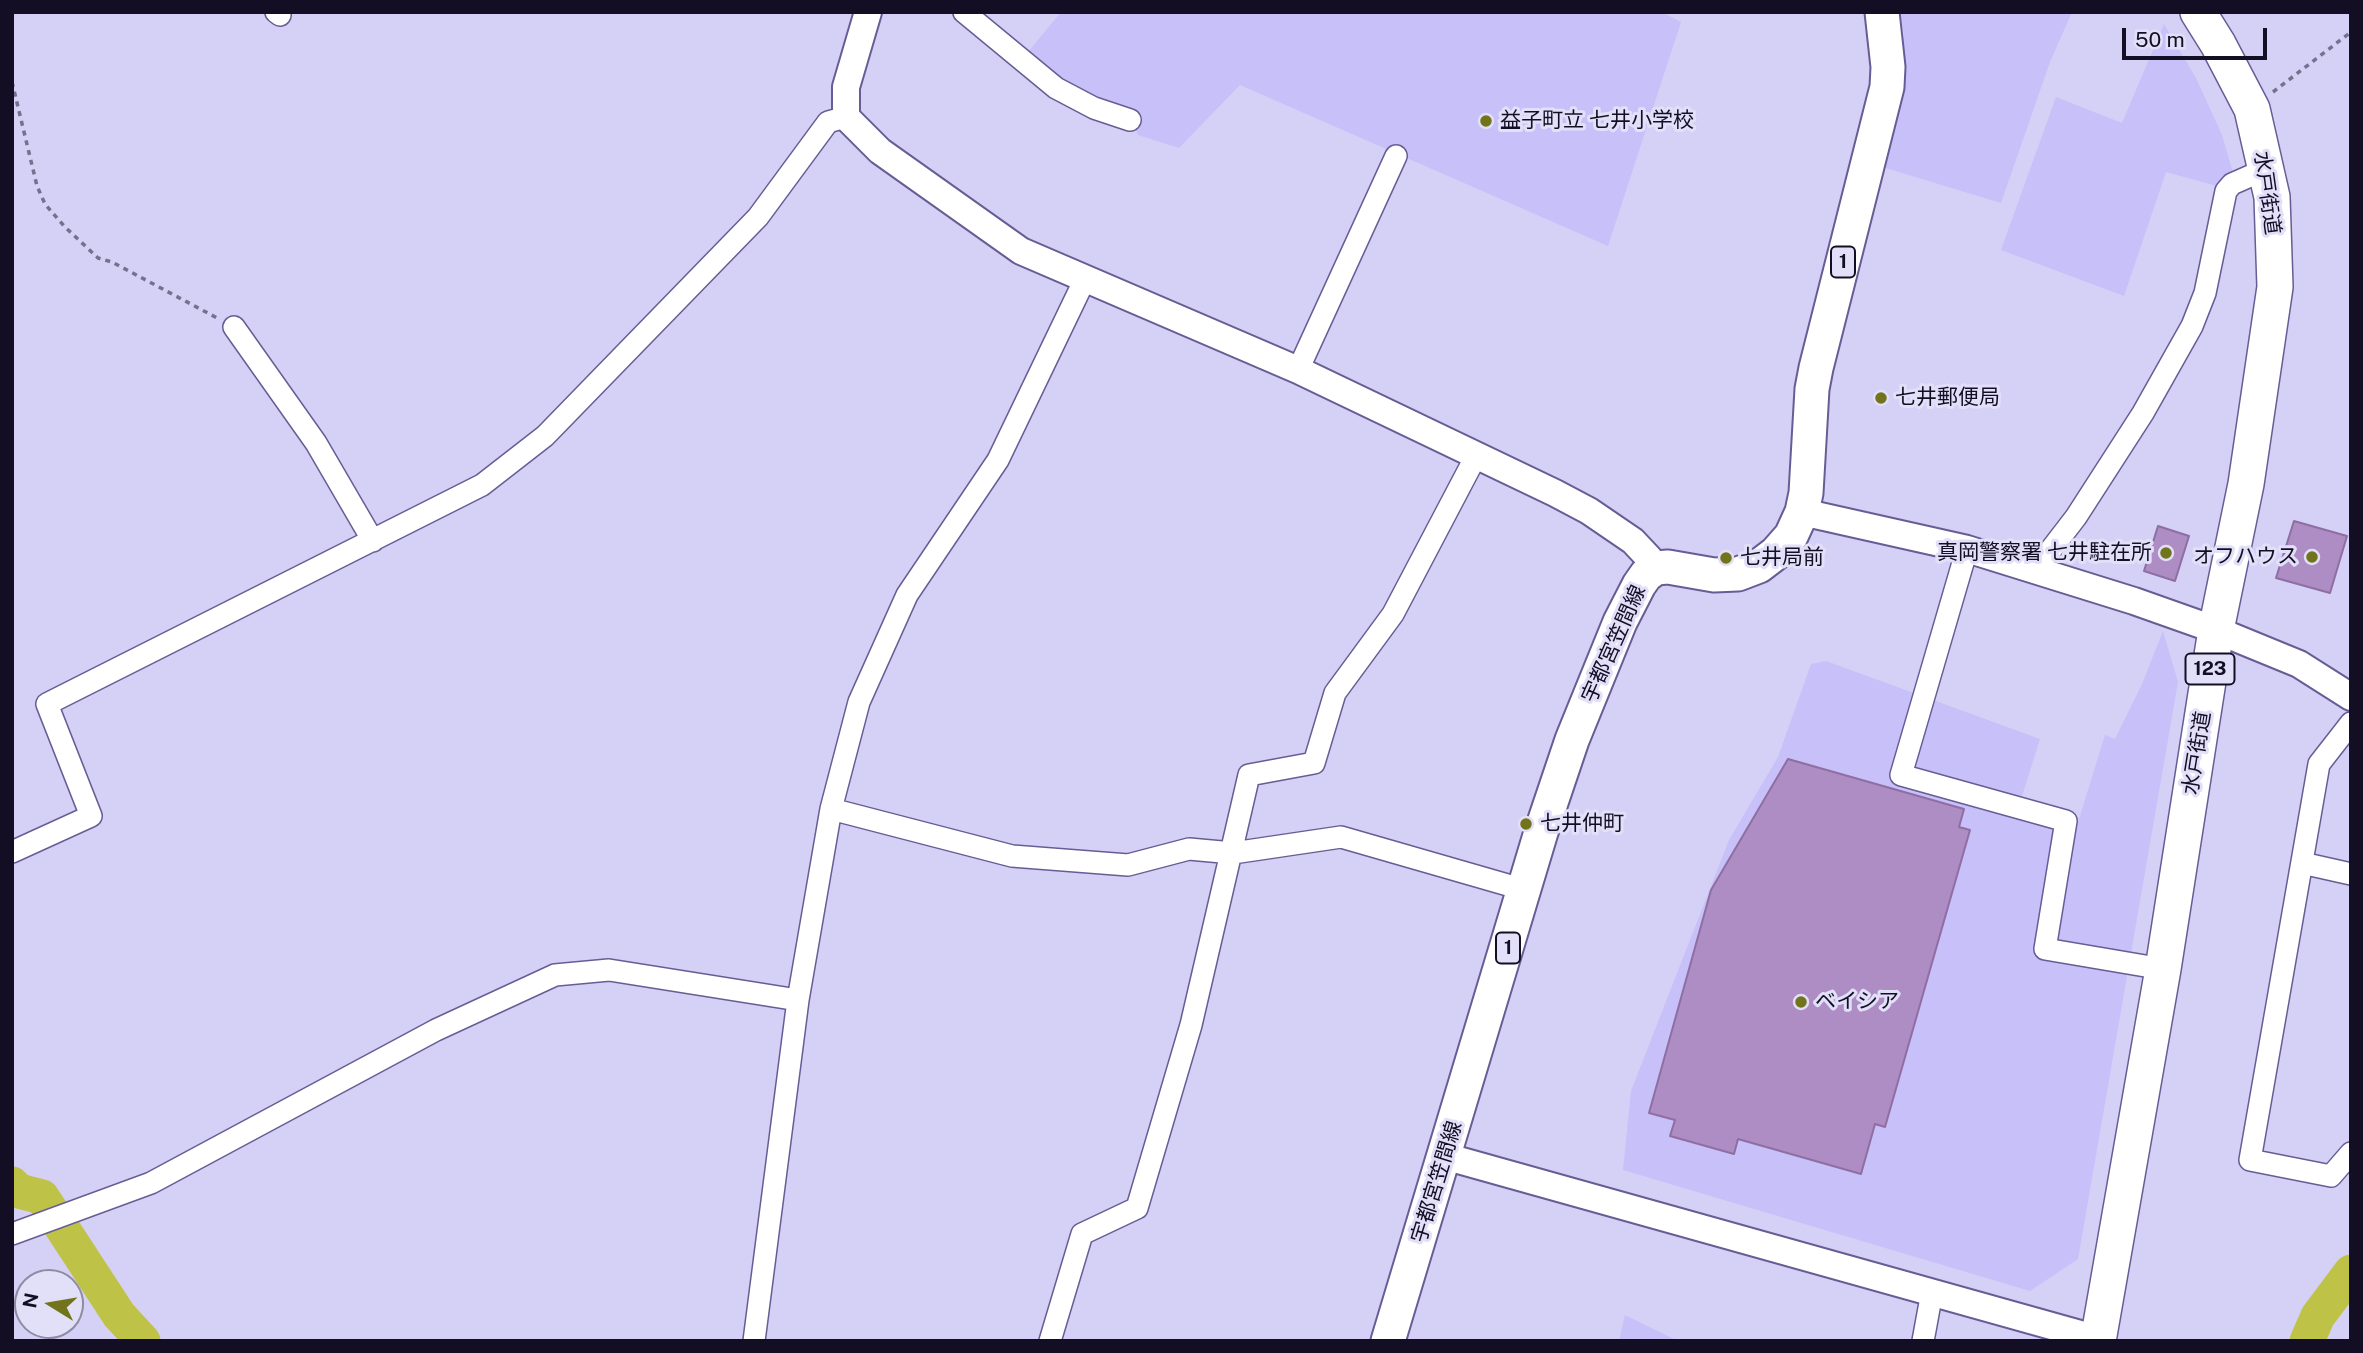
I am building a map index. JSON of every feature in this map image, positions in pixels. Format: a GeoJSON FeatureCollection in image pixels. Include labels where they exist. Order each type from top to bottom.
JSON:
{"type":"FeatureCollection","features":[{"type":"Feature","properties":{"kind":"highway","name":"水戸街道"},"geometry":{"type":"LineString","coordinates":[[2100,1340],[2163,969],[2216,631],[2246,484],[2275,287],[2272,197],[2252,108],[2198,12]]}},
{"type":"Feature","properties":{"kind":"main road","name":"宇都宮笠間線"},"geometry":{"type":"LineString","coordinates":[[1388,1341],[1541,832],[1572,740],[1620,622],[1639,585],[1646,575],[1656,568],[1714,575],[1738,574],[1759,566],[1776,553],[1791,536],[1802,512],[1806,494],[1815,368],[1887,87],[1888,66],[1882,12]]}},
{"type":"Feature","properties":{"kind":"street"},"geometry":{"type":"LineString","coordinates":[[868,12],[846,87],[846,117],[880,151],[1021,251],[1298,370],[1555,494],[1611,525],[1642,550],[1656,568]]}},
{"type":"Feature","properties":{"kind":"street"},"geometry":{"type":"LineString","coordinates":[[964,12],[1056,88],[1094,108],[1129,120]]}},
{"type":"Feature","properties":{"kind":"street"},"geometry":{"type":"LineString","coordinates":[[12,852],[91,816],[47,704],[482,485],[545,436],[758,217],[828,122],[846,117]]}},
{"type":"Feature","properties":{"kind":"street"},"geometry":{"type":"LineString","coordinates":[[1298,370],[1396,156]]}},
{"type":"Feature","properties":{"kind":"street"},"geometry":{"type":"LineString","coordinates":[[2036,569],[2076,517],[2143,413],[2192,326],[2205,293],[2226,191],[2232,184],[2266,169]]}},
{"type":"Feature","properties":{"kind":"street"},"geometry":{"type":"LineString","coordinates":[[754,1341],[798,1000],[831,809],[859,702],[907,595],[998,460],[1085,279]]}},
{"type":"Feature","properties":{"kind":"street"},"geometry":{"type":"LineString","coordinates":[[233,327],[316,443],[373,541]]}},
{"type":"Feature","properties":{"kind":"street"},"geometry":{"type":"LineString","coordinates":[[1050,1341],[1082,1234],[1137,1208],[1191,1025],[1249,775],[1314,763],[1335,693],[1393,614],[1476,456]]}},
{"type":"Feature","properties":{"kind":"street"},"geometry":{"type":"LineString","coordinates":[[1802,512],[1967,549],[2036,569],[2216,631],[2299,664],[2349,693]]}},
{"type":"Feature","properties":{"kind":"street"},"geometry":{"type":"LineString","coordinates":[[1967,549],[1901,775],[2066,821],[2045,949],[2163,969]]}},
{"type":"Feature","properties":{"kind":"street"},"geometry":{"type":"LineString","coordinates":[[2351,723],[2319,764],[2250,1160],[2331,1176],[2351,1153]]}},
{"type":"Feature","properties":{"kind":"street"},"geometry":{"type":"LineString","coordinates":[[831,809],[1012,856],[1128,864],[1189,849],[1233,853],[1341,837],[1525,890]]}},
{"type":"Feature","properties":{"kind":"street"},"geometry":{"type":"LineString","coordinates":[[2302,863],[2351,874]]}},
{"type":"Feature","properties":{"kind":"street"},"geometry":{"type":"LineString","coordinates":[[12,1234],[151,1183],[436,1030],[555,975],[609,970],[798,1000]]}},
{"type":"Feature","properties":{"kind":"street"},"geometry":{"type":"LineString","coordinates":[[1444,1156],[2100,1340]]}},
{"type":"Feature","properties":{"kind":"street"},"geometry":{"type":"LineString","coordinates":[[1923,1341],[1932,1293]]}},
{"type":"Feature","properties":{"kind":"path"},"geometry":{"type":"LineString","coordinates":[[2252,108],[2351,32]]}},
{"type":"Feature","properties":{"kind":"path"},"geometry":{"type":"LineString","coordinates":[[12,82],[37,186],[45,204],[64,226],[98,258],[112,262],[233,327]]}},
{"type":"Feature","properties":{"kind":"shaded area","name":"益子町立 七井小学校"},"geometry":{"type":"Polygon","coordinates":[[[1061,12],[1662,12],[1681,22],[1608,246],[1240,85],[1179,148],[1138,135],[1126,108],[1095,100],[1061,79],[1028,52],[1061,12]]]}},
{"type":"Feature","properties":{"kind":"shaded area"},"geometry":{"type":"Polygon","coordinates":[[[1900,12],[2072,12],[2050,62],[2001,203],[1876,165],[1904,35],[1900,12]]]}},
{"type":"Feature","properties":{"kind":"shaded area"},"geometry":{"type":"Polygon","coordinates":[[[2164,24],[2196,78],[2222,135],[2234,176],[2217,186],[2166,172],[2124,296],[2001,250],[2056,97],[2122,123],[2164,24]]]}},
{"type":"Feature","properties":{"kind":"shaded area"},"geometry":{"type":"Polygon","coordinates":[[[2163,631],[2178,682],[2078,1259],[2030,1291],[1623,1170],[1631,1091],[1729,840],[1778,757],[1811,664],[1826,661],[2040,739],[2016,815],[2075,832],[2105,735],[2115,739],[2142,684],[2163,631]]]}},
{"type":"Feature","properties":{"kind":"shaded area"},"geometry":{"type":"Polygon","coordinates":[[[1625,1315],[1678,1341],[1619,1341],[1625,1315]]]}},
{"type":"Feature","properties":{"kind":"building"},"geometry":{"type":"Polygon","coordinates":[[[2294,521],[2347,536],[2330,593],[2276,578],[2294,521]]]}},
{"type":"Feature","properties":{"kind":"building","name":"真岡警察署 七井駐在所"},"geometry":{"type":"Polygon","coordinates":[[[2158,526],[2189,536],[2175,581],[2144,571],[2158,526]]]}},
{"type":"Feature","properties":{"kind":"building","name":"ベイシア"},"geometry":{"type":"Polygon","coordinates":[[[1788,759],[1964,809],[1959,827],[1970,830],[1885,1127],[1875,1124],[1861,1174],[1738,1139],[1734,1154],[1670,1136],[1675,1120],[1649,1113],[1711,890],[1788,759]]]}},
{"type":"Feature","properties":{"kind":"waterway"},"geometry":{"type":"LineString","coordinates":[[12,1184],[19,1191],[42,1197],[119,1315],[143,1341]]}},
{"type":"Feature","properties":{"kind":"waterway"},"geometry":{"type":"LineString","coordinates":[[2307,1341],[2318,1316],[2351,1272]]}},
{"type":"Feature","properties":{"kind":"place","name":"益子町立 七井小学校"},"geometry":{"type":"Point","coordinates":[1486,121]}},
{"type":"Feature","properties":{"kind":"place","name":"七井郵便局"},"geometry":{"type":"Point","coordinates":[1881,398]}},
{"type":"Feature","properties":{"kind":"place","name":"真岡警察署 七井駐在所"},"geometry":{"type":"Point","coordinates":[2166,553]}},
{"type":"Feature","properties":{"kind":"place","name":"オフハウス"},"geometry":{"type":"Point","coordinates":[2312,557]}},
{"type":"Feature","properties":{"kind":"place","name":"七井局前"},"geometry":{"type":"Point","coordinates":[1726,558]}},
{"type":"Feature","properties":{"kind":"place","name":"七井仲町"},"geometry":{"type":"Point","coordinates":[1526,824]}},
{"type":"Feature","properties":{"kind":"place","name":"ベイシア"},"geometry":{"type":"Point","coordinates":[1801,1002]}}]}
